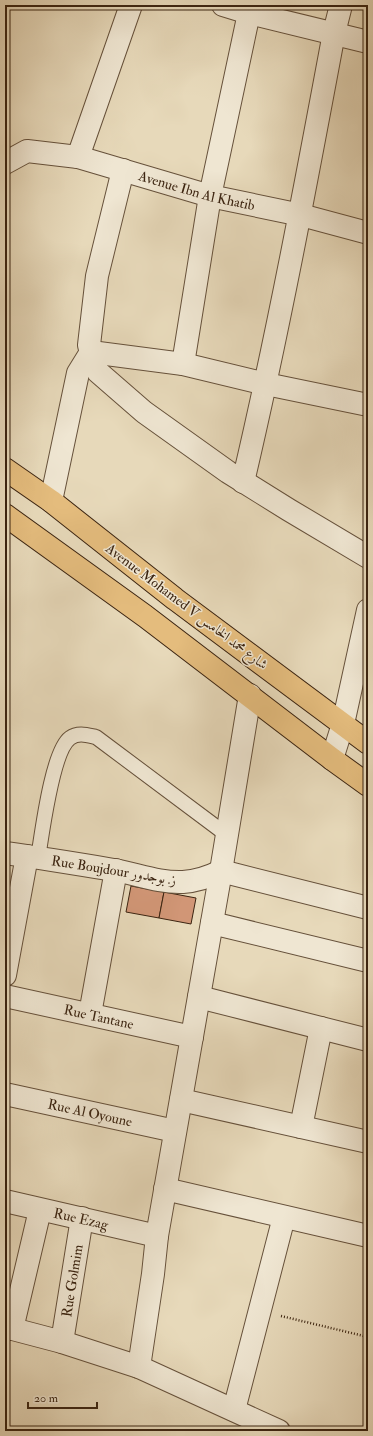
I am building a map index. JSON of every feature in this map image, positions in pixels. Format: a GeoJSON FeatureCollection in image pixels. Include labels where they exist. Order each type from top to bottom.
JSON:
{"type":"FeatureCollection","features":[{"type":"Feature","properties":{"kind":"main road","name":"Avenue Mohamed V شارع محمد الخامس"},"geometry":{"type":"LineString","coordinates":[[5,469],[51,501],[176,599],[368,744]]}},
{"type":"Feature","properties":{"kind":"main road"},"geometry":{"type":"LineString","coordinates":[[5,515],[145,616],[368,785]]}},
{"type":"Feature","properties":{"kind":"street"},"geometry":{"type":"LineString","coordinates":[[78,157],[131,5]]}},
{"type":"Feature","properties":{"kind":"street"},"geometry":{"type":"LineString","coordinates":[[223,5],[249,13],[368,42]]}},
{"type":"Feature","properties":{"kind":"street"},"geometry":{"type":"LineString","coordinates":[[243,482],[266,384],[301,215],[334,33],[341,5]]}},
{"type":"Feature","properties":{"kind":"street"},"geometry":{"type":"LineString","coordinates":[[183,364],[210,196],[249,13]]}},
{"type":"Feature","properties":{"kind":"street","name":"Avenue Ibn Al Khatib"},"geometry":{"type":"LineString","coordinates":[[5,163],[27,151],[78,157],[210,196],[301,215],[368,233]]}},
{"type":"Feature","properties":{"kind":"street"},"geometry":{"type":"LineString","coordinates":[[123,170],[97,276],[90,345],[92,362],[98,372],[144,412],[243,482],[368,557]]}},
{"type":"Feature","properties":{"kind":"street"},"geometry":{"type":"LineString","coordinates":[[91,352],[183,364],[266,384],[368,405]]}},
{"type":"Feature","properties":{"kind":"street"},"geometry":{"type":"LineString","coordinates":[[51,501],[78,373],[91,352]]}},
{"type":"Feature","properties":{"kind":"street"},"geometry":{"type":"LineString","coordinates":[[332,759],[343,724],[368,610]]}},
{"type":"Feature","properties":{"kind":"street"},"geometry":{"type":"LineString","coordinates":[[140,1367],[157,1236],[221,871],[250,695]]}},
{"type":"Feature","properties":{"kind":"street","name":"Rue Boujdour ز. بوجدور"},"geometry":{"type":"LineString","coordinates":[[5,853],[116,870],[158,880],[183,882],[206,878],[221,871]]}},
{"type":"Feature","properties":{"kind":"street"},"geometry":{"type":"LineString","coordinates":[[5,975],[32,857]]}},
{"type":"Feature","properties":{"kind":"street"},"geometry":{"type":"LineString","coordinates":[[90,1014],[116,870]]}},
{"type":"Feature","properties":{"kind":"street"},"geometry":{"type":"LineString","coordinates":[[221,871],[368,908]]}},
{"type":"Feature","properties":{"kind":"street"},"geometry":{"type":"LineString","coordinates":[[212,923],[368,960]]}},
{"type":"Feature","properties":{"kind":"street","name":"Rue Tantane"},"geometry":{"type":"LineString","coordinates":[[5,996],[192,1037]]}},
{"type":"Feature","properties":{"kind":"street"},"geometry":{"type":"LineString","coordinates":[[199,998],[368,1040]]}},
{"type":"Feature","properties":{"kind":"street"},"geometry":{"type":"LineString","coordinates":[[302,1127],[321,1028]]}},
{"type":"Feature","properties":{"kind":"street","name":"Rue Al Oyoune"},"geometry":{"type":"LineString","coordinates":[[5,1094],[175,1131]]}},
{"type":"Feature","properties":{"kind":"street"},"geometry":{"type":"LineString","coordinates":[[181,1100],[368,1142]]}},
{"type":"Feature","properties":{"kind":"street"},"geometry":{"type":"LineString","coordinates":[[165,1189],[368,1236]]}},
{"type":"Feature","properties":{"kind":"street","name":"Rue Ezag"},"geometry":{"type":"LineString","coordinates":[[5,1201],[157,1236]]}},
{"type":"Feature","properties":{"kind":"street"},"geometry":{"type":"LineString","coordinates":[[40,1210],[9,1328],[62,1342],[140,1367],[279,1431]]}},
{"type":"Feature","properties":{"kind":"street"},"geometry":{"type":"LineString","coordinates":[[234,1410],[284,1217]]}},
{"type":"Feature","properties":{"kind":"street","name":"Rue Golmim"},"geometry":{"type":"LineString","coordinates":[[62,1342],[82,1218]]}},
{"type":"Feature","properties":{"kind":"lane"},"geometry":{"type":"LineString","coordinates":[[32,857],[53,773],[62,746],[70,738],[83,734],[96,737],[227,835]]}},
{"type":"Feature","properties":{"kind":"path"},"geometry":{"type":"LineString","coordinates":[[260,1311],[368,1337]]}},
{"type":"Feature","properties":{"kind":"building"},"geometry":{"type":"Polygon","coordinates":[[[131,886],[164,892],[159,918],[126,912],[131,886]]]}},
{"type":"Feature","properties":{"kind":"building"},"geometry":{"type":"Polygon","coordinates":[[[164,892],[196,898],[191,924],[159,918],[164,892]]]}}]}
